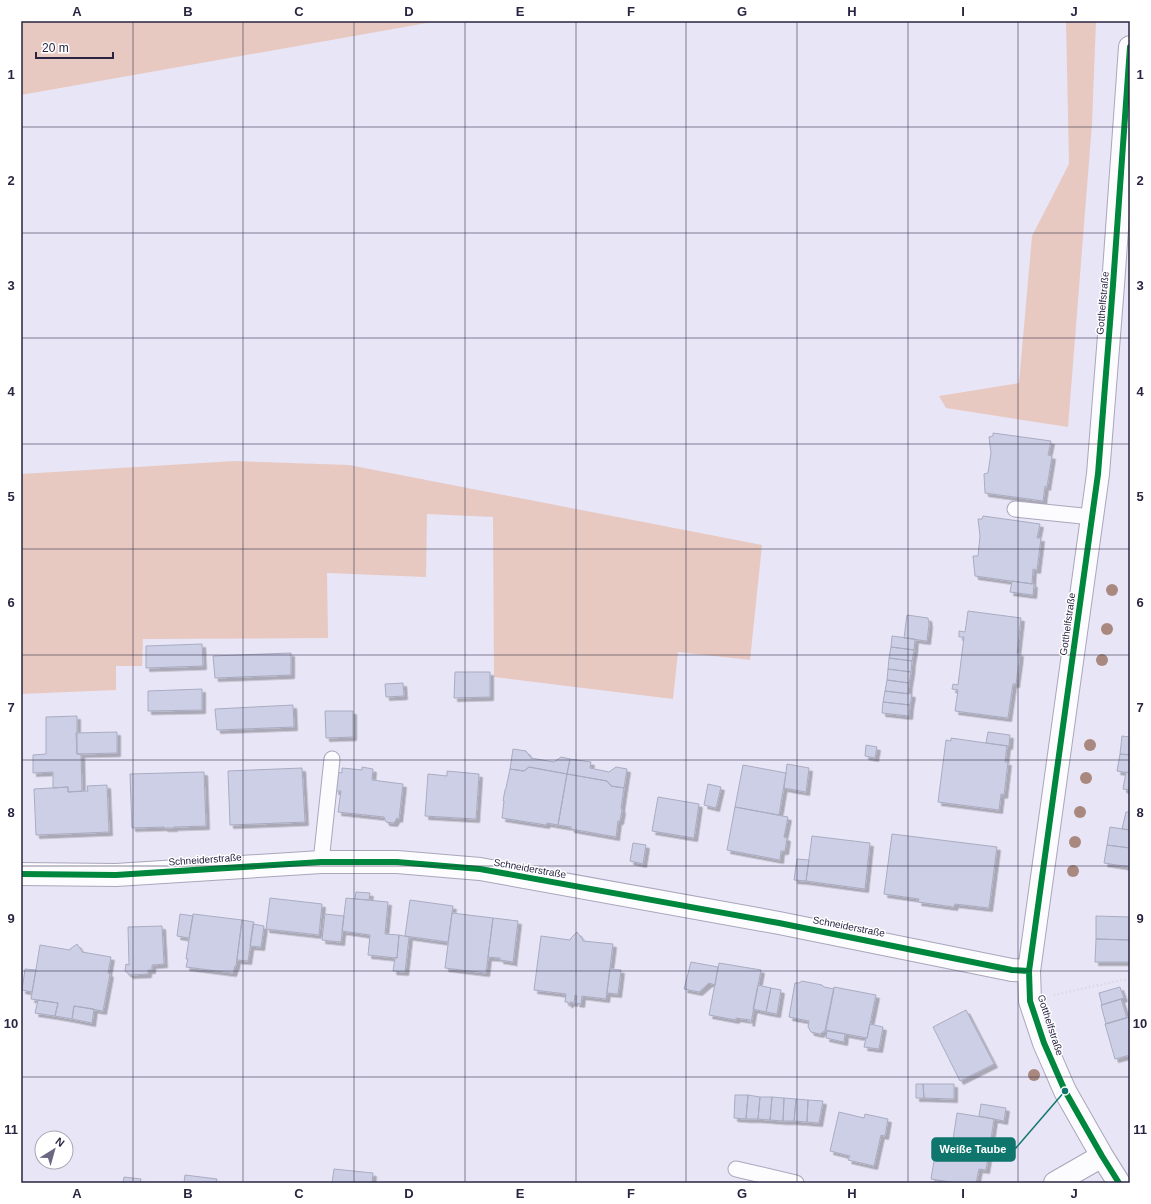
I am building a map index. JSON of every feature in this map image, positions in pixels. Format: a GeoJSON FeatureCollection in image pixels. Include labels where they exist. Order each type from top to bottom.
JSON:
{"type":"FeatureCollection","features":[{"type":"Feature","properties":{"kind":"street","name":"Gotthelfstraße"},"geometry":{"type":"LineString","coordinates":[[1119,1183],[1065,1091],[1044,1043],[1030,1001],[1029,971],[1098,474],[1122,286],[1130,47]]}},
{"type":"Feature","properties":{"kind":"street","name":"Schneiderstraße"},"geometry":{"type":"LineString","coordinates":[[21,874],[116,875],[321,862],[397,862],[480,869],[779,923],[1012,970],[1029,971]]}},
{"type":"Feature","properties":{"kind":"street"},"geometry":{"type":"LineString","coordinates":[[1055,1183],[1102,1156]]}},
{"type":"Feature","properties":{"kind":"lane"},"geometry":{"type":"LineString","coordinates":[[1015,509],[1092,518]]}},
{"type":"Feature","properties":{"kind":"lane"},"geometry":{"type":"LineString","coordinates":[[321,862],[332,759]]}},
{"type":"Feature","properties":{"kind":"lane"},"geometry":{"type":"LineString","coordinates":[[736,1169],[796,1183]]}},
{"type":"Feature","properties":{"kind":"path"},"geometry":{"type":"LineString","coordinates":[[1030,1001],[1122,980],[1130,980]]}},
{"type":"Feature","properties":{"kind":"shaded area"},"geometry":{"type":"Polygon","coordinates":[[[21,21],[438,21],[21,95],[21,21]]]}},
{"type":"Feature","properties":{"kind":"shaded area"},"geometry":{"type":"Polygon","coordinates":[[[1066,21],[1096,21],[1092,124],[1068,427],[946,408],[939,396],[1019,383],[1032,236],[1069,164],[1066,21]]]}},
{"type":"Feature","properties":{"kind":"shaded area"},"geometry":{"type":"Polygon","coordinates":[[[235,461],[349,465],[762,545],[750,660],[678,652],[673,699],[494,677],[493,517],[427,514],[426,577],[327,573],[328,638],[143,639],[142,666],[116,666],[116,690],[21,694],[21,474],[235,461]]]}},
{"type":"Feature","properties":{"kind":"building"},"geometry":{"type":"Polygon","coordinates":[[[993,433],[1051,441],[1048,455],[1052,456],[1043,501],[985,493],[984,474],[988,473],[991,453],[989,437],[993,436],[993,433]]]}},
{"type":"Feature","properties":{"kind":"building"},"geometry":{"type":"Polygon","coordinates":[[[983,516],[1040,524],[1037,538],[1041,538],[1037,570],[1033,569],[1032,584],[975,576],[973,556],[978,556],[980,536],[978,519],[982,519],[983,516]]]}},
{"type":"Feature","properties":{"kind":"building"},"geometry":{"type":"Polygon","coordinates":[[[1012,581],[1034,584],[1033,595],[1010,592],[1012,581]]]}},
{"type":"Feature","properties":{"kind":"building"},"geometry":{"type":"Polygon","coordinates":[[[968,611],[1021,618],[1017,653],[1020,653],[1019,662],[1016,684],[1013,684],[1008,718],[955,711],[958,690],[952,689],[953,684],[958,685],[964,637],[959,637],[959,631],[965,632],[968,611]]]}},
{"type":"Feature","properties":{"kind":"building"},"geometry":{"type":"Polygon","coordinates":[[[907,615],[928,618],[929,624],[927,641],[904,638],[907,615]]]}},
{"type":"Feature","properties":{"kind":"building"},"geometry":{"type":"Polygon","coordinates":[[[892,636],[915,639],[914,650],[891,647],[892,636]]]}},
{"type":"Feature","properties":{"kind":"building"},"geometry":{"type":"Polygon","coordinates":[[[202,644],[203,666],[146,668],[146,646],[202,644]]]}},
{"type":"Feature","properties":{"kind":"building"},"geometry":{"type":"Polygon","coordinates":[[[891,647],[914,650],[912,661],[889,658],[891,647]]]}},
{"type":"Feature","properties":{"kind":"building"},"geometry":{"type":"Polygon","coordinates":[[[291,653],[291,675],[215,678],[213,656],[291,653]]]}},
{"type":"Feature","properties":{"kind":"building"},"geometry":{"type":"Polygon","coordinates":[[[889,658],[912,661],[911,672],[888,669],[889,658]]]}},
{"type":"Feature","properties":{"kind":"building"},"geometry":{"type":"Polygon","coordinates":[[[888,669],[911,672],[909,683],[887,680],[888,669]]]}},
{"type":"Feature","properties":{"kind":"building"},"geometry":{"type":"Polygon","coordinates":[[[455,672],[490,672],[490,697],[454,698],[455,672]]]}},
{"type":"Feature","properties":{"kind":"building"},"geometry":{"type":"Polygon","coordinates":[[[887,680],[909,683],[908,694],[885,691],[887,680]]]}},
{"type":"Feature","properties":{"kind":"building"},"geometry":{"type":"Polygon","coordinates":[[[403,683],[404,696],[386,697],[385,684],[403,683]]]}},
{"type":"Feature","properties":{"kind":"building"},"geometry":{"type":"Polygon","coordinates":[[[202,689],[202,710],[148,711],[148,691],[202,689]]]}},
{"type":"Feature","properties":{"kind":"building"},"geometry":{"type":"Polygon","coordinates":[[[885,691],[912,694],[910,705],[883,702],[885,691]]]}},
{"type":"Feature","properties":{"kind":"building"},"geometry":{"type":"Polygon","coordinates":[[[883,702],[910,705],[909,716],[882,713],[883,702]]]}},
{"type":"Feature","properties":{"kind":"building"},"geometry":{"type":"Polygon","coordinates":[[[293,705],[294,727],[217,730],[215,709],[293,705]]]}},
{"type":"Feature","properties":{"kind":"building"},"geometry":{"type":"Polygon","coordinates":[[[325,711],[353,711],[353,737],[326,738],[325,711]]]}},
{"type":"Feature","properties":{"kind":"building"},"geometry":{"type":"Polygon","coordinates":[[[77,716],[77,754],[81,754],[82,791],[68,792],[68,787],[53,788],[53,772],[33,773],[33,755],[46,754],[46,717],[77,716]]]}},
{"type":"Feature","properties":{"kind":"building"},"geometry":{"type":"Polygon","coordinates":[[[117,732],[117,753],[77,754],[76,733],[117,732]]]}},
{"type":"Feature","properties":{"kind":"building"},"geometry":{"type":"Polygon","coordinates":[[[988,732],[1010,735],[1009,746],[986,743],[988,732]]]}},
{"type":"Feature","properties":{"kind":"building"},"geometry":{"type":"Polygon","coordinates":[[[1122,736],[1130,737],[1130,755],[1120,754],[1122,736]]]}},
{"type":"Feature","properties":{"kind":"building"},"geometry":{"type":"Polygon","coordinates":[[[951,738],[1007,746],[1005,762],[1008,762],[1004,795],[1001,794],[999,810],[938,802],[946,740],[951,741],[951,738]]]}},
{"type":"Feature","properties":{"kind":"building"},"geometry":{"type":"Polygon","coordinates":[[[866,745],[877,747],[875,758],[865,756],[866,745]]]}},
{"type":"Feature","properties":{"kind":"building"},"geometry":{"type":"Polygon","coordinates":[[[513,749],[526,751],[531,758],[554,762],[561,757],[570,759],[567,774],[529,767],[524,771],[510,769],[513,749]]]}},
{"type":"Feature","properties":{"kind":"building"},"geometry":{"type":"Polygon","coordinates":[[[1120,754],[1130,755],[1130,773],[1117,771],[1120,754]]]}},
{"type":"Feature","properties":{"kind":"building"},"geometry":{"type":"Polygon","coordinates":[[[570,759],[591,762],[590,768],[609,772],[616,767],[627,769],[624,788],[611,786],[607,781],[567,774],[570,759]]]}},
{"type":"Feature","properties":{"kind":"building"},"geometry":{"type":"Polygon","coordinates":[[[787,764],[809,768],[806,792],[784,788],[787,764]]]}},
{"type":"Feature","properties":{"kind":"building"},"geometry":{"type":"Polygon","coordinates":[[[743,765],[786,773],[779,815],[735,807],[743,765]]]}},
{"type":"Feature","properties":{"kind":"building"},"geometry":{"type":"Polygon","coordinates":[[[362,767],[373,769],[372,780],[403,784],[399,819],[397,818],[394,823],[386,822],[384,817],[338,812],[341,791],[335,791],[337,772],[342,773],[342,768],[362,770],[362,767]]]}},
{"type":"Feature","properties":{"kind":"building"},"geometry":{"type":"Polygon","coordinates":[[[529,767],[567,774],[558,825],[547,823],[546,825],[502,818],[503,801],[510,769],[524,771],[529,767]]]}},
{"type":"Feature","properties":{"kind":"building"},"geometry":{"type":"Polygon","coordinates":[[[302,768],[305,822],[230,825],[228,771],[302,768]]]}},
{"type":"Feature","properties":{"kind":"building"},"geometry":{"type":"Polygon","coordinates":[[[447,771],[479,774],[476,819],[425,816],[428,774],[447,776],[447,771]]]}},
{"type":"Feature","properties":{"kind":"building"},"geometry":{"type":"Polygon","coordinates":[[[204,772],[206,826],[132,828],[130,774],[204,772]]]}},
{"type":"Feature","properties":{"kind":"building"},"geometry":{"type":"Polygon","coordinates":[[[1126,772],[1130,773],[1130,790],[1123,789],[1126,772]]]}},
{"type":"Feature","properties":{"kind":"building"},"geometry":{"type":"Polygon","coordinates":[[[567,774],[607,781],[611,786],[624,788],[622,810],[620,821],[618,821],[616,837],[571,829],[571,827],[558,825],[567,774]]]}},
{"type":"Feature","properties":{"kind":"building"},"geometry":{"type":"Polygon","coordinates":[[[708,784],[721,787],[716,808],[704,805],[708,784]]]}},
{"type":"Feature","properties":{"kind":"building"},"geometry":{"type":"Polygon","coordinates":[[[107,785],[109,832],[36,835],[34,789],[68,787],[68,792],[88,791],[87,786],[107,785]]]}},
{"type":"Feature","properties":{"kind":"building"},"geometry":{"type":"Polygon","coordinates":[[[658,797],[699,804],[694,838],[652,831],[658,797]]]}},
{"type":"Feature","properties":{"kind":"building"},"geometry":{"type":"Polygon","coordinates":[[[735,807],[788,817],[784,837],[787,838],[785,851],[781,851],[780,860],[727,850],[735,807]]]}},
{"type":"Feature","properties":{"kind":"building"},"geometry":{"type":"Polygon","coordinates":[[[1126,812],[1130,812],[1130,830],[1122,829],[1126,812]]]}},
{"type":"Feature","properties":{"kind":"building"},"geometry":{"type":"Polygon","coordinates":[[[1110,827],[1130,830],[1130,848],[1107,845],[1110,827]]]}},
{"type":"Feature","properties":{"kind":"building"},"geometry":{"type":"Polygon","coordinates":[[[892,834],[997,847],[989,908],[955,904],[954,907],[918,902],[919,899],[884,894],[892,834]]]}},
{"type":"Feature","properties":{"kind":"building"},"geometry":{"type":"Polygon","coordinates":[[[812,836],[870,843],[865,889],[806,881],[812,836]]]}},
{"type":"Feature","properties":{"kind":"building"},"geometry":{"type":"Polygon","coordinates":[[[633,843],[646,845],[643,864],[630,861],[633,843]]]}},
{"type":"Feature","properties":{"kind":"building"},"geometry":{"type":"Polygon","coordinates":[[[1107,845],[1130,848],[1130,867],[1104,863],[1107,845]]]}},
{"type":"Feature","properties":{"kind":"building"},"geometry":{"type":"Polygon","coordinates":[[[797,859],[809,860],[806,881],[794,880],[797,859]]]}},
{"type":"Feature","properties":{"kind":"building"},"geometry":{"type":"Polygon","coordinates":[[[356,892],[370,893],[369,900],[355,899],[356,892]]]}},
{"type":"Feature","properties":{"kind":"building"},"geometry":{"type":"Polygon","coordinates":[[[270,898],[322,904],[319,935],[266,929],[270,898]]]}},
{"type":"Feature","properties":{"kind":"building"},"geometry":{"type":"Polygon","coordinates":[[[346,898],[388,902],[385,934],[399,935],[397,958],[368,955],[370,935],[342,931],[346,898]]]}},
{"type":"Feature","properties":{"kind":"building"},"geometry":{"type":"Polygon","coordinates":[[[410,900],[453,906],[448,942],[405,936],[410,900]]]}},
{"type":"Feature","properties":{"kind":"building"},"geometry":{"type":"Polygon","coordinates":[[[452,913],[493,918],[486,973],[445,968],[452,913]]]}},
{"type":"Feature","properties":{"kind":"building"},"geometry":{"type":"Polygon","coordinates":[[[180,914],[193,916],[189,938],[177,936],[180,914]]]}},
{"type":"Feature","properties":{"kind":"building"},"geometry":{"type":"Polygon","coordinates":[[[193,914],[242,920],[236,966],[233,973],[186,967],[193,914]]]}},
{"type":"Feature","properties":{"kind":"building"},"geometry":{"type":"Polygon","coordinates":[[[325,914],[344,916],[341,942],[322,940],[325,914]]]}},
{"type":"Feature","properties":{"kind":"building"},"geometry":{"type":"Polygon","coordinates":[[[1096,916],[1130,917],[1130,940],[1096,939],[1096,916]]]}},
{"type":"Feature","properties":{"kind":"building"},"geometry":{"type":"Polygon","coordinates":[[[493,918],[518,921],[513,963],[500,960],[500,958],[488,957],[493,918]]]}},
{"type":"Feature","properties":{"kind":"building"},"geometry":{"type":"Polygon","coordinates":[[[242,920],[254,922],[248,961],[237,960],[242,920]]]}},
{"type":"Feature","properties":{"kind":"building"},"geometry":{"type":"Polygon","coordinates":[[[253,924],[264,926],[261,947],[250,946],[253,924]]]}},
{"type":"Feature","properties":{"kind":"building"},"geometry":{"type":"Polygon","coordinates":[[[162,926],[164,964],[152,965],[152,970],[148,970],[148,974],[130,975],[125,971],[126,964],[129,965],[128,927],[162,926]]]}},
{"type":"Feature","properties":{"kind":"building"},"geometry":{"type":"Polygon","coordinates":[[[577,932],[583,941],[613,944],[606,999],[582,996],[581,1004],[576,1003],[577,996],[575,995],[574,1003],[570,1002],[570,1004],[568,1004],[568,1002],[565,1002],[566,994],[534,990],[541,936],[570,940],[577,932]]]}},
{"type":"Feature","properties":{"kind":"building"},"geometry":{"type":"Polygon","coordinates":[[[399,935],[409,937],[405,972],[393,971],[395,958],[397,958],[399,935]]]}},
{"type":"Feature","properties":{"kind":"building"},"geometry":{"type":"Polygon","coordinates":[[[1096,939],[1130,940],[1130,962],[1095,962],[1096,939]]]}},
{"type":"Feature","properties":{"kind":"building"},"geometry":{"type":"Polygon","coordinates":[[[77,944],[82,952],[111,957],[108,973],[110,974],[103,1011],[74,1006],[72,1019],[55,1016],[58,1003],[31,999],[40,945],[70,950],[77,944]]]}},
{"type":"Feature","properties":{"kind":"building"},"geometry":{"type":"Polygon","coordinates":[[[691,962],[718,967],[715,985],[709,983],[699,992],[684,989],[691,962]]]}},
{"type":"Feature","properties":{"kind":"building"},"geometry":{"type":"Polygon","coordinates":[[[719,963],[761,970],[751,1023],[749,1022],[750,1020],[736,1018],[736,1020],[709,1015],[719,963]]]}},
{"type":"Feature","properties":{"kind":"building"},"geometry":{"type":"Polygon","coordinates":[[[25,969],[36,970],[32,992],[22,990],[25,969]]]}},
{"type":"Feature","properties":{"kind":"building"},"geometry":{"type":"Polygon","coordinates":[[[610,969],[621,970],[618,994],[607,993],[610,969]]]}},
{"type":"Feature","properties":{"kind":"building"},"geometry":{"type":"Polygon","coordinates":[[[802,981],[834,989],[826,1030],[820,1034],[811,1032],[808,1027],[809,1021],[789,1017],[795,983],[802,981]]]}},
{"type":"Feature","properties":{"kind":"building"},"geometry":{"type":"Polygon","coordinates":[[[758,985],[771,988],[766,1012],[753,1009],[758,985]]]}},
{"type":"Feature","properties":{"kind":"building"},"geometry":{"type":"Polygon","coordinates":[[[834,987],[876,995],[867,1038],[825,1030],[834,987]]]}},
{"type":"Feature","properties":{"kind":"building"},"geometry":{"type":"Polygon","coordinates":[[[1120,987],[1124,998],[1102,1005],[1099,993],[1120,987]]]}},
{"type":"Feature","properties":{"kind":"building"},"geometry":{"type":"Polygon","coordinates":[[[771,988],[781,990],[777,1014],[766,1012],[771,988]]]}},
{"type":"Feature","properties":{"kind":"building"},"geometry":{"type":"Polygon","coordinates":[[[1121,999],[1127,1018],[1106,1024],[1101,1005],[1121,999]]]}},
{"type":"Feature","properties":{"kind":"building"},"geometry":{"type":"Polygon","coordinates":[[[38,1000],[58,1003],[55,1016],[35,1013],[38,1000]]]}},
{"type":"Feature","properties":{"kind":"building"},"geometry":{"type":"Polygon","coordinates":[[[74,1006],[94,1009],[92,1023],[72,1019],[74,1006]]]}},
{"type":"Feature","properties":{"kind":"building"},"geometry":{"type":"Polygon","coordinates":[[[966,1010],[994,1064],[960,1081],[933,1027],[966,1010]]]}},
{"type":"Feature","properties":{"kind":"building"},"geometry":{"type":"Polygon","coordinates":[[[1128,1017],[1130,1024],[1130,1055],[1115,1059],[1105,1024],[1128,1017]]]}},
{"type":"Feature","properties":{"kind":"building"},"geometry":{"type":"Polygon","coordinates":[[[870,1024],[883,1027],[879,1049],[864,1047],[870,1024]]]}},
{"type":"Feature","properties":{"kind":"building"},"geometry":{"type":"Polygon","coordinates":[[[827,1031],[845,1034],[844,1042],[826,1038],[827,1031]]]}},
{"type":"Feature","properties":{"kind":"building"},"geometry":{"type":"Polygon","coordinates":[[[916,1084],[923,1084],[924,1098],[916,1098],[916,1084]]]}},
{"type":"Feature","properties":{"kind":"building"},"geometry":{"type":"Polygon","coordinates":[[[923,1084],[954,1084],[954,1099],[924,1098],[923,1084]]]}},
{"type":"Feature","properties":{"kind":"building"},"geometry":{"type":"Polygon","coordinates":[[[735,1095],[748,1095],[746,1119],[734,1118],[735,1095]]]}},
{"type":"Feature","properties":{"kind":"building"},"geometry":{"type":"Polygon","coordinates":[[[748,1095],[760,1097],[758,1119],[746,1119],[748,1095]]]}},
{"type":"Feature","properties":{"kind":"building"},"geometry":{"type":"Polygon","coordinates":[[[760,1097],[772,1097],[770,1120],[758,1119],[760,1097]]]}},
{"type":"Feature","properties":{"kind":"building"},"geometry":{"type":"Polygon","coordinates":[[[772,1097],[784,1098],[783,1121],[770,1120],[772,1097]]]}},
{"type":"Feature","properties":{"kind":"building"},"geometry":{"type":"Polygon","coordinates":[[[784,1098],[796,1099],[794,1121],[783,1121],[784,1098]]]}},
{"type":"Feature","properties":{"kind":"building"},"geometry":{"type":"Polygon","coordinates":[[[796,1099],[808,1100],[807,1122],[794,1121],[796,1099]]]}},
{"type":"Feature","properties":{"kind":"building"},"geometry":{"type":"Polygon","coordinates":[[[808,1100],[823,1101],[819,1123],[807,1122],[808,1100]]]}},
{"type":"Feature","properties":{"kind":"building"},"geometry":{"type":"Polygon","coordinates":[[[981,1104],[1006,1108],[1004,1121],[979,1116],[981,1104]]]}},
{"type":"Feature","properties":{"kind":"building"},"geometry":{"type":"Polygon","coordinates":[[[839,1112],[864,1118],[865,1114],[888,1119],[885,1136],[881,1135],[874,1166],[848,1160],[850,1156],[830,1151],[839,1112]]]}},
{"type":"Feature","properties":{"kind":"building"},"geometry":{"type":"Polygon","coordinates":[[[957,1113],[994,1119],[989,1152],[952,1146],[957,1113]]]}},
{"type":"Feature","properties":{"kind":"building"},"geometry":{"type":"Polygon","coordinates":[[[937,1143],[989,1152],[986,1170],[979,1169],[976,1183],[957,1183],[931,1179],[937,1143]]]}},
{"type":"Feature","properties":{"kind":"building"},"geometry":{"type":"Polygon","coordinates":[[[334,1169],[373,1173],[372,1183],[332,1183],[334,1169]]]}},
{"type":"Feature","properties":{"kind":"building"},"geometry":{"type":"Polygon","coordinates":[[[185,1175],[217,1179],[216,1183],[184,1183],[185,1175]]]}},
{"type":"Feature","properties":{"kind":"building"},"geometry":{"type":"Polygon","coordinates":[[[124,1177],[141,1179],[140,1183],[123,1183],[124,1177]]]}},
{"type":"Feature","properties":{"kind":"cycle path"},"geometry":{"type":"LineString","coordinates":[[1119,1183],[1065,1091],[1044,1043],[1030,1001],[1029,971],[1098,474],[1130,47]]}},
{"type":"Feature","properties":{"kind":"cycle path"},"geometry":{"type":"LineString","coordinates":[[21,874],[116,875],[321,862],[397,862],[480,869],[779,923],[1012,970],[1029,971]]}},
{"type":"Feature","properties":{"kind":"place","name":"Weiße Taube"},"geometry":{"type":"Point","coordinates":[1065,1091]}}]}
